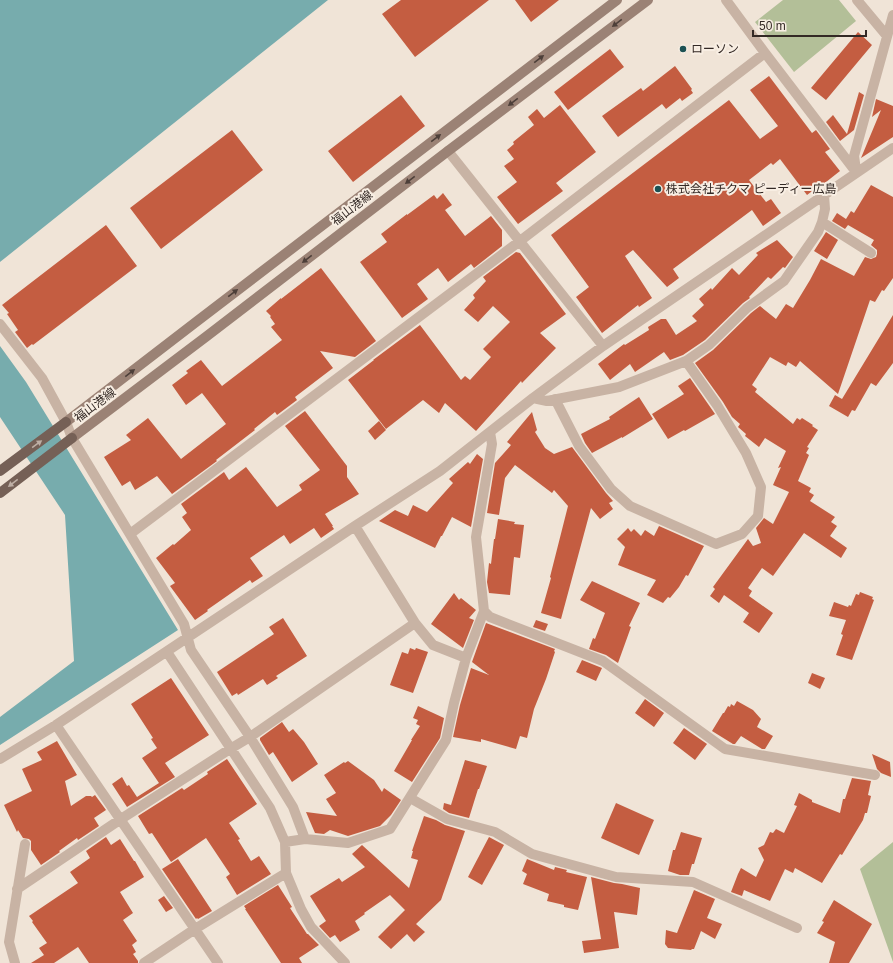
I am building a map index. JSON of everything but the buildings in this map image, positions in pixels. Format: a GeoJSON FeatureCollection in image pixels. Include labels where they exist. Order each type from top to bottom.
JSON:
{"type":"FeatureCollection","features":[{"type":"Feature","properties":{"kind":"main road","name":"福山港線"},"geometry":{"type":"LineString","coordinates":[[62,425],[189,326],[617,0]]}},
{"type":"Feature","properties":{"kind":"main road","name":"福山港線"},"geometry":{"type":"LineString","coordinates":[[70,439],[648,0]]}},
{"type":"Feature","properties":{"kind":"main road"},"geometry":{"type":"LineString","coordinates":[[0,471],[62,425]]}},
{"type":"Feature","properties":{"kind":"main road"},"geometry":{"type":"LineString","coordinates":[[0,493],[70,439]]}},
{"type":"Feature","properties":{"kind":"street"},"geometry":{"type":"LineString","coordinates":[[726,0],[856,172]]}},
{"type":"Feature","properties":{"kind":"street"},"geometry":{"type":"LineString","coordinates":[[857,0],[887,36]]}},
{"type":"Feature","properties":{"kind":"street"},"geometry":{"type":"LineString","coordinates":[[856,172],[854,156],[893,15]]}},
{"type":"Feature","properties":{"kind":"street"},"geometry":{"type":"LineString","coordinates":[[130,534],[520,241],[765,53]]}},
{"type":"Feature","properties":{"kind":"street"},"geometry":{"type":"LineString","coordinates":[[0,759],[56,725],[440,471],[533,398],[603,346],[893,148]]}},
{"type":"Feature","properties":{"kind":"street"},"geometry":{"type":"LineString","coordinates":[[448,151],[603,346]]}},
{"type":"Feature","properties":{"kind":"street"},"geometry":{"type":"LineString","coordinates":[[533,398],[547,401],[619,387],[686,361],[709,344],[747,308],[784,281],[818,232],[825,210],[824,195]]}},
{"type":"Feature","properties":{"kind":"street"},"geometry":{"type":"LineString","coordinates":[[822,222],[871,253]]}},
{"type":"Feature","properties":{"kind":"street"},"geometry":{"type":"LineString","coordinates":[[0,324],[42,378],[62,425],[184,624],[191,650],[250,738],[293,807],[305,839]]}},
{"type":"Feature","properties":{"kind":"street"},"geometry":{"type":"LineString","coordinates":[[555,399],[579,446],[611,489],[630,506],[716,544],[742,534],[758,516],[761,487],[739,441],[717,405],[686,361]]}},
{"type":"Feature","properties":{"kind":"street"},"geometry":{"type":"LineString","coordinates":[[285,842],[305,839],[348,843],[390,829],[446,740],[466,658],[484,611],[476,537],[492,444],[490,432]]}},
{"type":"Feature","properties":{"kind":"street"},"geometry":{"type":"LineString","coordinates":[[355,526],[415,623],[433,645],[466,658]]}},
{"type":"Feature","properties":{"kind":"street"},"geometry":{"type":"LineString","coordinates":[[484,611],[490,617],[603,661],[725,749],[875,775]]}},
{"type":"Feature","properties":{"kind":"street"},"geometry":{"type":"LineString","coordinates":[[17,889],[230,748],[250,738],[415,623]]}},
{"type":"Feature","properties":{"kind":"street"},"geometry":{"type":"LineString","coordinates":[[167,652],[270,808],[285,842],[286,872],[301,909],[311,927],[345,963]]}},
{"type":"Feature","properties":{"kind":"street"},"geometry":{"type":"LineString","coordinates":[[56,725],[218,963]]}},
{"type":"Feature","properties":{"kind":"street"},"geometry":{"type":"LineString","coordinates":[[410,798],[447,819],[495,832],[532,854],[616,877],[693,882],[797,928]]}},
{"type":"Feature","properties":{"kind":"street"},"geometry":{"type":"LineString","coordinates":[[15,963],[9,942],[25,844]]}},
{"type":"Feature","properties":{"kind":"street"},"geometry":{"type":"LineString","coordinates":[[144,963],[286,872]]}},
{"type":"Feature","properties":{"kind":"green space"},"geometry":{"type":"Polygon","coordinates":[[[783,0],[839,0],[856,21],[794,72],[755,22],[783,0]]]}},
{"type":"Feature","properties":{"kind":"green space"},"geometry":{"type":"Polygon","coordinates":[[[893,842],[893,962],[860,869],[893,842]]]}},
{"type":"Feature","properties":{"kind":"water"},"geometry":{"type":"Polygon","coordinates":[[[0,0],[328,0],[0,262],[0,0]]]}},
{"type":"Feature","properties":{"kind":"water"},"geometry":{"type":"Polygon","coordinates":[[[0,346],[26,382],[178,630],[0,745],[0,717],[74,661],[65,515],[0,417],[0,346]]]}},
{"type":"Feature","properties":{"kind":"place","name":"ローソン"},"geometry":{"type":"Point","coordinates":[683,49]}},
{"type":"Feature","properties":{"kind":"place","name":"株式会社チクマ ピーディー広島"},"geometry":{"type":"Point","coordinates":[658,189]}}]}
